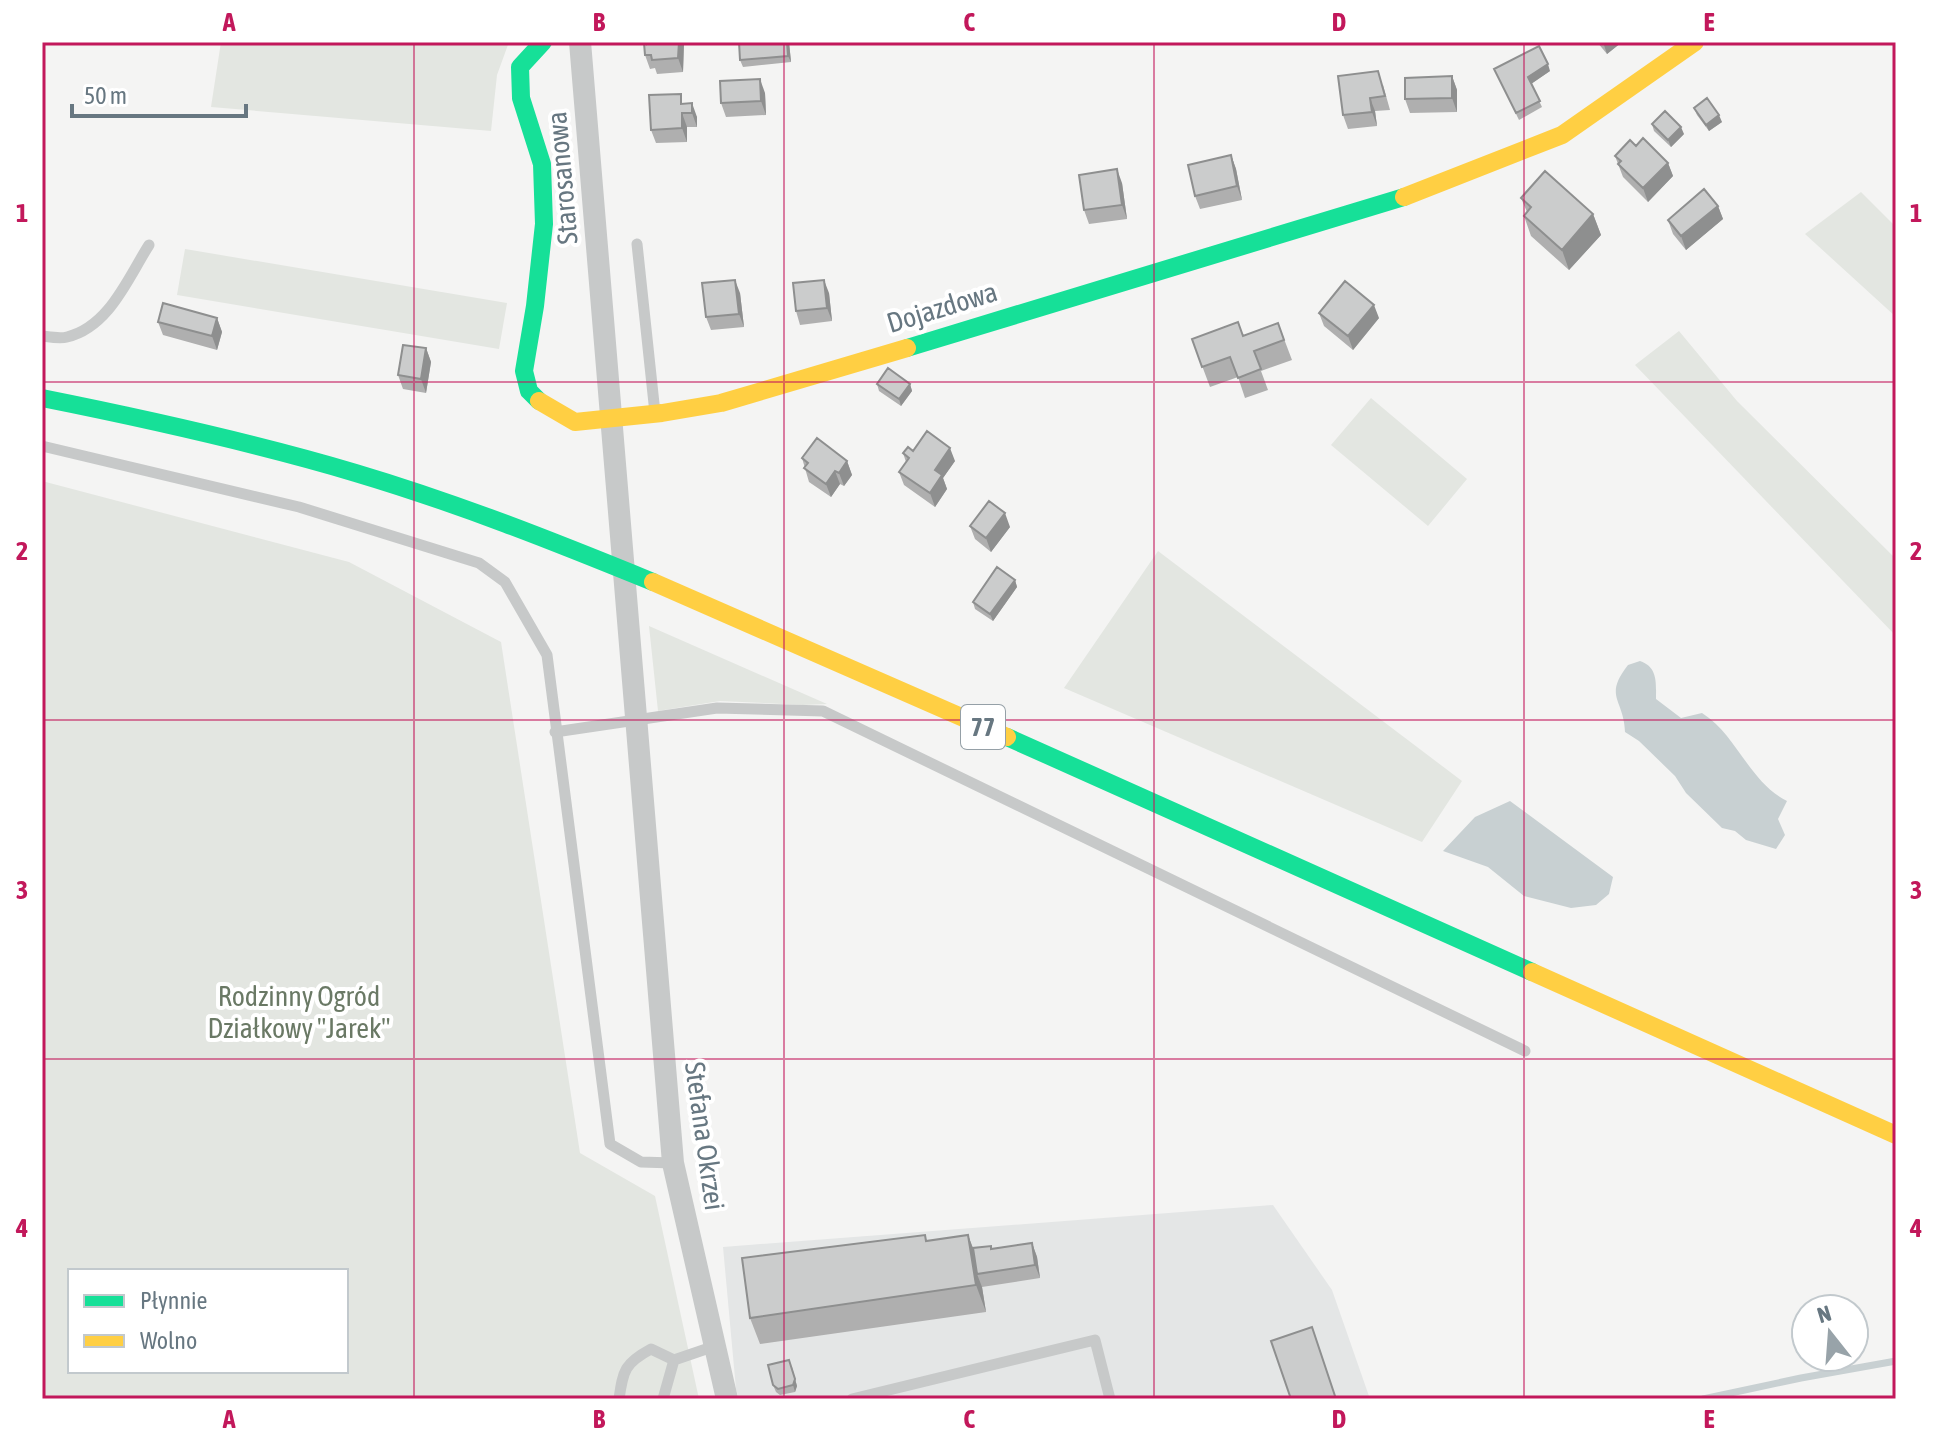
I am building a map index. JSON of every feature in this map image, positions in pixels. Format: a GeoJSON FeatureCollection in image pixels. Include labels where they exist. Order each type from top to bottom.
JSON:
{"type":"FeatureCollection","features":[{"type":"Feature","properties":{"kind":"main road","name":"Dojazdowa"},"geometry":{"type":"LineString","coordinates":[[543,42],[520,67],[521,98],[542,164],[544,224],[524,371],[529,391],[543,406],[575,422],[721,403],[1380,206],[1562,135],[1695,42]]}},
{"type":"Feature","properties":{"kind":"main road","name":"77"},"geometry":{"type":"LineString","coordinates":[[42,398],[283,452],[400,487],[541,536],[801,646],[1896,1135]]}},
{"type":"Feature","properties":{"kind":"street","name":"Starosanowa"},"geometry":{"type":"LineString","coordinates":[[580,42],[650,876]]}},
{"type":"Feature","properties":{"kind":"street","name":"Stefana Okrzei"},"geometry":{"type":"LineString","coordinates":[[650,876],[673,1163],[727,1399]]}},
{"type":"Feature","properties":{"kind":"lane"},"geometry":{"type":"LineString","coordinates":[[637,244],[655,413]]}},
{"type":"Feature","properties":{"kind":"lane"},"geometry":{"type":"LineString","coordinates":[[42,336],[67,337],[96,322],[108,311],[149,245]]}},
{"type":"Feature","properties":{"kind":"lane"},"geometry":{"type":"LineString","coordinates":[[42,446],[299,507],[479,563],[505,582],[547,655],[610,1144],[641,1162],[673,1163]]}},
{"type":"Feature","properties":{"kind":"lane"},"geometry":{"type":"LineString","coordinates":[[555,732],[717,708],[823,711],[1525,1051]]}},
{"type":"Feature","properties":{"kind":"lane"},"geometry":{"type":"LineString","coordinates":[[852,1399],[1095,1340],[1110,1399]]}},
{"type":"Feature","properties":{"kind":"lane"},"geometry":{"type":"LineString","coordinates":[[619,1399],[622,1377],[631,1360],[651,1349],[674,1360],[715,1346]]}},
{"type":"Feature","properties":{"kind":"lane"},"geometry":{"type":"LineString","coordinates":[[663,1399],[674,1360]]}},
{"type":"Feature","properties":{"kind":"shaded area"},"geometry":{"type":"Polygon","coordinates":[[[1640,661],[1653,671],[1656,699],[1681,718],[1702,713],[1714,722],[1763,782],[1787,801],[1778,819],[1785,835],[1776,849],[1746,840],[1735,831],[1722,828],[1686,793],[1675,776],[1639,741],[1625,732],[1617,684],[1628,665],[1640,661]]]}},
{"type":"Feature","properties":{"kind":"shaded area"},"geometry":{"type":"Polygon","coordinates":[[[1510,801],[1613,877],[1609,894],[1596,905],[1571,908],[1524,896],[1488,867],[1443,851],[1475,817],[1510,801]]]}},
{"type":"Feature","properties":{"kind":"shaded area"},"geometry":{"type":"Polygon","coordinates":[[[1273,1205],[1332,1290],[1370,1399],[739,1399],[723,1247],[1273,1205]]]}},
{"type":"Feature","properties":{"kind":"green space"},"geometry":{"type":"Polygon","coordinates":[[[221,42],[509,42],[497,75],[491,131],[211,107],[221,42]]]}},
{"type":"Feature","properties":{"kind":"green space"},"geometry":{"type":"Polygon","coordinates":[[[1861,192],[1896,227],[1896,317],[1805,234],[1861,192]]]}},
{"type":"Feature","properties":{"kind":"green space"},"geometry":{"type":"Polygon","coordinates":[[[185,249],[507,303],[499,349],[177,295],[185,249]]]}},
{"type":"Feature","properties":{"kind":"green space"},"geometry":{"type":"Polygon","coordinates":[[[1679,331],[1737,401],[1896,559],[1896,636],[1635,365],[1679,331]]]}},
{"type":"Feature","properties":{"kind":"green space"},"geometry":{"type":"Polygon","coordinates":[[[1371,398],[1467,479],[1428,526],[1331,445],[1371,398]]]}},
{"type":"Feature","properties":{"kind":"green space","name":"Rodzinny Ogród Działkowy \"Jarek\""},"geometry":{"type":"Polygon","coordinates":[[[42,481],[349,562],[501,642],[580,1153],[655,1196],[699,1399],[42,1399],[42,481]]]}},
{"type":"Feature","properties":{"kind":"green space"},"geometry":{"type":"Polygon","coordinates":[[[1158,551],[1462,781],[1422,842],[1064,688],[1158,551]]]}},
{"type":"Feature","properties":{"kind":"green space"},"geometry":{"type":"Polygon","coordinates":[[[649,626],[827,704],[720,701],[658,711],[649,626]]]}},
{"type":"Feature","properties":{"kind":"building"},"geometry":{"type":"Polygon","coordinates":[[[646,42],[679,42],[678,58],[652,60],[651,55],[645,55],[646,42]]]}},
{"type":"Feature","properties":{"kind":"building"},"geometry":{"type":"Polygon","coordinates":[[[739,42],[787,42],[788,56],[740,60],[739,42]]]}},
{"type":"Feature","properties":{"kind":"building"},"geometry":{"type":"Polygon","coordinates":[[[1539,46],[1548,64],[1528,77],[1540,101],[1516,113],[1494,69],[1539,46]]]}},
{"type":"Feature","properties":{"kind":"building"},"geometry":{"type":"Polygon","coordinates":[[[1378,71],[1385,96],[1370,98],[1372,112],[1343,115],[1338,76],[1378,71]]]}},
{"type":"Feature","properties":{"kind":"building"},"geometry":{"type":"Polygon","coordinates":[[[1452,76],[1452,98],[1405,99],[1405,78],[1452,76]]]}},
{"type":"Feature","properties":{"kind":"building"},"geometry":{"type":"Polygon","coordinates":[[[760,79],[761,101],[721,103],[720,81],[760,79]]]}},
{"type":"Feature","properties":{"kind":"building"},"geometry":{"type":"Polygon","coordinates":[[[681,94],[681,104],[692,103],[692,113],[682,113],[682,128],[651,130],[649,95],[681,94]]]}},
{"type":"Feature","properties":{"kind":"building"},"geometry":{"type":"Polygon","coordinates":[[[1707,98],[1719,115],[1706,125],[1694,108],[1707,98]]]}},
{"type":"Feature","properties":{"kind":"building"},"geometry":{"type":"Polygon","coordinates":[[[1665,111],[1681,127],[1668,140],[1652,124],[1665,111]]]}},
{"type":"Feature","properties":{"kind":"building"},"geometry":{"type":"Polygon","coordinates":[[[1643,138],[1668,163],[1643,188],[1618,164],[1621,161],[1615,156],[1630,140],[1636,146],[1643,138]]]}},
{"type":"Feature","properties":{"kind":"building"},"geometry":{"type":"Polygon","coordinates":[[[1231,155],[1237,186],[1195,196],[1188,165],[1231,155]]]}},
{"type":"Feature","properties":{"kind":"building"},"geometry":{"type":"Polygon","coordinates":[[[1117,169],[1122,205],[1084,210],[1079,175],[1117,169]]]}},
{"type":"Feature","properties":{"kind":"building"},"geometry":{"type":"Polygon","coordinates":[[[1545,171],[1593,214],[1562,250],[1524,216],[1531,207],[1521,198],[1545,171]]]}},
{"type":"Feature","properties":{"kind":"building"},"geometry":{"type":"Polygon","coordinates":[[[1704,189],[1718,206],[1681,236],[1668,220],[1704,189]]]}},
{"type":"Feature","properties":{"kind":"building"},"geometry":{"type":"Polygon","coordinates":[[[735,280],[739,314],[706,317],[702,283],[735,280]]]}},
{"type":"Feature","properties":{"kind":"building"},"geometry":{"type":"Polygon","coordinates":[[[824,280],[827,308],[796,311],[793,283],[824,280]]]}},
{"type":"Feature","properties":{"kind":"building"},"geometry":{"type":"Polygon","coordinates":[[[1345,281],[1374,305],[1348,336],[1319,313],[1345,281]]]}},
{"type":"Feature","properties":{"kind":"building"},"geometry":{"type":"Polygon","coordinates":[[[163,303],[217,318],[212,336],[158,322],[163,303]]]}},
{"type":"Feature","properties":{"kind":"building"},"geometry":{"type":"Polygon","coordinates":[[[1238,322],[1243,336],[1278,323],[1284,340],[1254,351],[1261,369],[1238,378],[1230,357],[1202,367],[1192,339],[1238,322]]]}},
{"type":"Feature","properties":{"kind":"building"},"geometry":{"type":"Polygon","coordinates":[[[403,345],[426,348],[421,379],[398,375],[403,345]]]}},
{"type":"Feature","properties":{"kind":"building"},"geometry":{"type":"Polygon","coordinates":[[[888,368],[910,384],[899,399],[877,384],[888,368]]]}},
{"type":"Feature","properties":{"kind":"building"},"geometry":{"type":"Polygon","coordinates":[[[927,431],[950,448],[935,470],[942,475],[930,493],[899,472],[909,458],[903,453],[908,447],[913,451],[927,431]]]}},
{"type":"Feature","properties":{"kind":"building"},"geometry":{"type":"Polygon","coordinates":[[[817,438],[847,461],[826,484],[804,468],[808,463],[802,458],[817,438]]]}},
{"type":"Feature","properties":{"kind":"building"},"geometry":{"type":"Polygon","coordinates":[[[989,501],[1005,513],[986,538],[970,526],[989,501]]]}},
{"type":"Feature","properties":{"kind":"building"},"geometry":{"type":"Polygon","coordinates":[[[997,567],[1015,580],[990,614],[973,602],[997,567]]]}},
{"type":"Feature","properties":{"kind":"building"},"geometry":{"type":"Polygon","coordinates":[[[925,1235],[926,1241],[968,1235],[976,1285],[750,1318],[742,1258],[925,1235]]]}},
{"type":"Feature","properties":{"kind":"building"},"geometry":{"type":"Polygon","coordinates":[[[1032,1243],[1035,1265],[977,1274],[973,1248],[991,1246],[991,1249],[1032,1243]]]}},
{"type":"Feature","properties":{"kind":"building"},"geometry":{"type":"Polygon","coordinates":[[[1312,1327],[1336,1399],[1291,1399],[1271,1341],[1312,1327]]]}},
{"type":"Feature","properties":{"kind":"building"},"geometry":{"type":"Polygon","coordinates":[[[789,1360],[795,1379],[793,1385],[778,1389],[773,1385],[768,1365],[789,1360]]]}},
{"type":"Feature","properties":{"kind":"waterway"},"geometry":{"type":"LineString","coordinates":[[1703,1399],[1896,1361]]}},
{"type":"Feature","properties":{"kind":"traffic: fast"},"geometry":{"type":"LineString","coordinates":[[539,401],[529,391],[524,371],[544,224],[542,164],[521,98],[520,67],[543,42]]}},
{"type":"Feature","properties":{"kind":"traffic: fast"},"geometry":{"type":"LineString","coordinates":[[907,348],[1404,197]]}},
{"type":"Feature","properties":{"kind":"traffic: fast"},"geometry":{"type":"LineString","coordinates":[[42,398],[199,432],[356,473],[469,510],[653,582]]}},
{"type":"Feature","properties":{"kind":"traffic: fast"},"geometry":{"type":"LineString","coordinates":[[1007,737],[1532,972]]}},
{"type":"Feature","properties":{"kind":"traffic: slow"},"geometry":{"type":"LineString","coordinates":[[1404,197],[1562,135],[1695,42]]}},
{"type":"Feature","properties":{"kind":"traffic: slow"},"geometry":{"type":"LineString","coordinates":[[539,401],[575,422],[662,413],[721,403],[907,348]]}},
{"type":"Feature","properties":{"kind":"traffic: slow"},"geometry":{"type":"LineString","coordinates":[[653,582],[1007,737]]}},
{"type":"Feature","properties":{"kind":"traffic: slow"},"geometry":{"type":"LineString","coordinates":[[1532,972],[1896,1135]]}}]}
